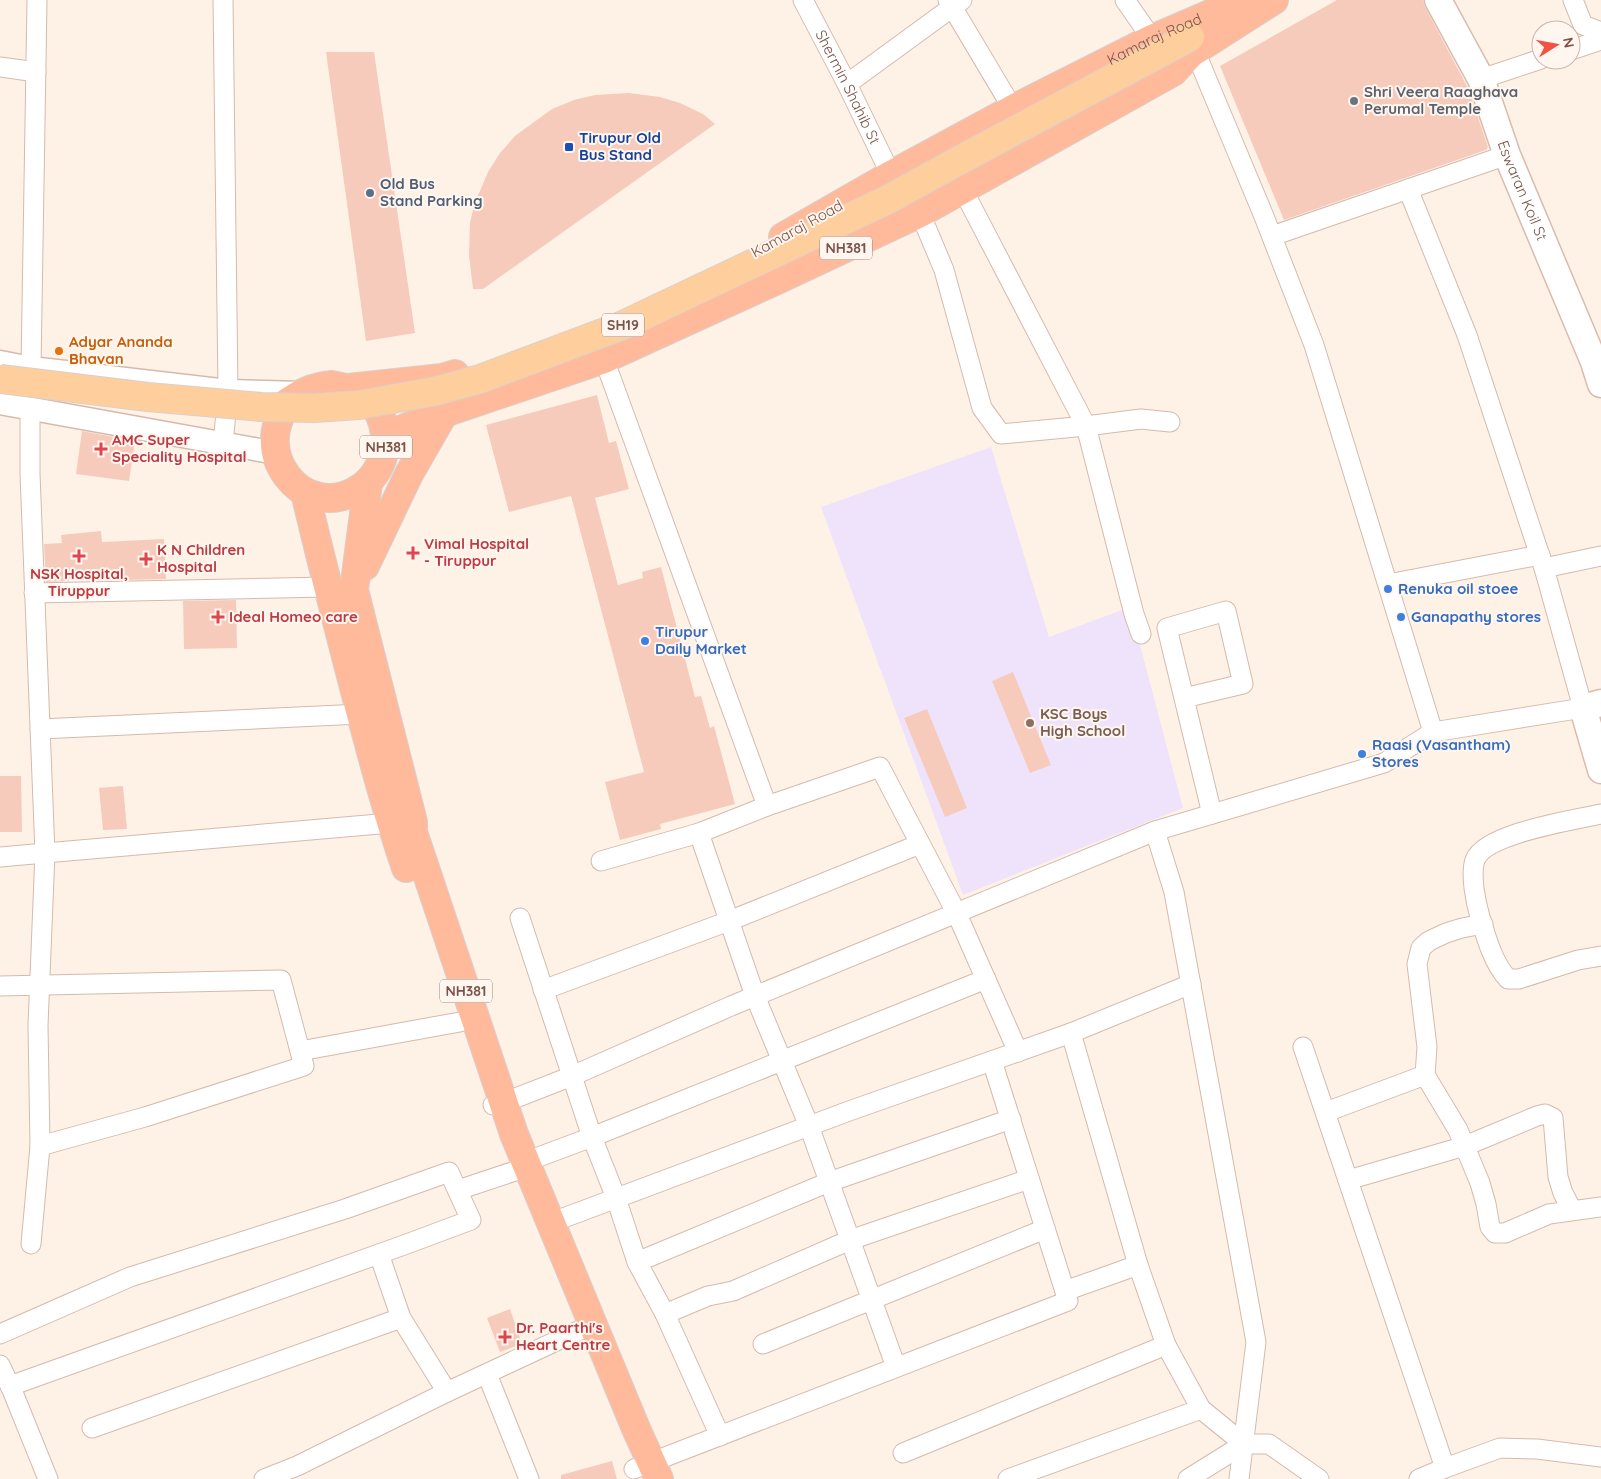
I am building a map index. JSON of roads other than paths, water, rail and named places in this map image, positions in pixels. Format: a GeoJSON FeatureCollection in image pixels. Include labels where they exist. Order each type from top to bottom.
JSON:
{"type":"FeatureCollection","features":[{"type":"Feature","properties":{"kind":"highway","name":"NH381"},"geometry":{"type":"LineString","coordinates":[[386,435],[444,413],[604,359],[920,213],[1174,72],[1187,50],[1274,0]]}},
{"type":"Feature","properties":{"kind":"highway","name":"Kamaraj Road"},"geometry":{"type":"LineString","coordinates":[[348,388],[442,378],[586,328],[675,291],[779,240],[1013,109],[1226,2]]}},
{"type":"Feature","properties":{"kind":"highway"},"geometry":{"type":"LineString","coordinates":[[340,588],[444,413],[442,378]]}},
{"type":"Feature","properties":{"kind":"highway","name":"NH381"},"geometry":{"type":"LineString","coordinates":[[332,385],[348,388],[362,395],[374,406],[382,420],[386,435],[385,453],[379,470],[368,483],[354,493],[338,497],[321,497],[305,492],[292,482],[282,469],[276,453],[275,435],[284,404],[302,393],[316,387],[332,385]]}},
{"type":"Feature","properties":{"kind":"highway","name":"NH381"},"geometry":{"type":"LineString","coordinates":[[368,483],[340,588],[361,714],[402,822],[414,832],[497,1104],[580,1330],[646,1472]]}},
{"type":"Feature","properties":{"kind":"highway","name":"NH381"},"geometry":{"type":"LineString","coordinates":[[305,492],[340,588],[402,822],[460,1022],[497,1104]]}},
{"type":"Feature","properties":{"kind":"highway","name":"NH381"},"geometry":{"type":"LineString","coordinates":[[520,1166],[550,1223],[646,1472]]}},
{"type":"Feature","properties":{"kind":"main road","name":"Eswaran Koil St"},"geometry":{"type":"LineString","coordinates":[[1438,0],[1481,79],[1507,155],[1594,362],[1601,384]]}},
{"type":"Feature","properties":{"kind":"main road","name":"SH19"},"geometry":{"type":"LineString","coordinates":[[0,379],[148,397],[261,408],[314,408],[358,405],[436,391],[480,380],[621,326],[887,200],[971,154],[1187,50]]}},
{"type":"Feature","properties":{"kind":"main road","name":"SH19"},"geometry":{"type":"LineString","coordinates":[[0,389],[144,408],[258,420],[314,421],[364,418],[425,408],[482,391],[631,334],[907,207],[1187,50]]}},
{"type":"Feature","properties":{"kind":"main road"},"geometry":{"type":"LineString","coordinates":[[1592,705],[1601,770]]}},
{"type":"Feature","properties":{"kind":"street"},"geometry":{"type":"LineString","coordinates":[[31,368],[37,0]]}},
{"type":"Feature","properties":{"kind":"street"},"geometry":{"type":"LineString","coordinates":[[223,0],[228,391],[223,444]]}},
{"type":"Feature","properties":{"kind":"street","name":"Shermin Shahib St"},"geometry":{"type":"LineString","coordinates":[[803,0],[847,84],[891,176]]}},
{"type":"Feature","properties":{"kind":"street"},"geometry":{"type":"LineString","coordinates":[[1124,0],[1152,39]]}},
{"type":"Feature","properties":{"kind":"street"},"geometry":{"type":"LineString","coordinates":[[1573,0],[1583,25],[1601,32]]}},
{"type":"Feature","properties":{"kind":"street"},"geometry":{"type":"LineString","coordinates":[[847,84],[954,2],[1013,109]]}},
{"type":"Feature","properties":{"kind":"street"},"geometry":{"type":"LineString","coordinates":[[1581,47],[1601,40]]}},
{"type":"Feature","properties":{"kind":"street"},"geometry":{"type":"LineString","coordinates":[[1187,50],[1272,236],[1314,345],[1433,732]]}},
{"type":"Feature","properties":{"kind":"street"},"geometry":{"type":"LineString","coordinates":[[1481,79],[1531,62]]}},
{"type":"Feature","properties":{"kind":"street"},"geometry":{"type":"LineString","coordinates":[[0,68],[36,72]]}},
{"type":"Feature","properties":{"kind":"street"},"geometry":{"type":"LineString","coordinates":[[1272,236],[1507,155]]}},
{"type":"Feature","properties":{"kind":"street"},"geometry":{"type":"LineString","coordinates":[[497,1104],[572,1076],[756,996],[1155,831],[1384,763],[1433,732],[1592,705],[1467,335],[1408,189]]}},
{"type":"Feature","properties":{"kind":"street"},"geometry":{"type":"LineString","coordinates":[[963,190],[1086,426],[1134,614],[1141,634]]}},
{"type":"Feature","properties":{"kind":"street"},"geometry":{"type":"LineString","coordinates":[[920,213],[944,270],[982,408],[1001,434],[1141,419],[1170,422]]}},
{"type":"Feature","properties":{"kind":"street"},"geometry":{"type":"LineString","coordinates":[[604,359],[767,806]]}},
{"type":"Feature","properties":{"kind":"street"},"geometry":{"type":"LineString","coordinates":[[0,362],[31,368],[228,391],[302,393]]}},
{"type":"Feature","properties":{"kind":"street"},"geometry":{"type":"LineString","coordinates":[[0,403],[276,453]]}},
{"type":"Feature","properties":{"kind":"street"},"geometry":{"type":"LineString","coordinates":[[30,408],[34,593],[45,853],[38,1025],[40,1146],[31,1244]]}},
{"type":"Feature","properties":{"kind":"street"},"geometry":{"type":"LineString","coordinates":[[1388,584],[1542,561],[1601,556]]}},
{"type":"Feature","properties":{"kind":"street"},"geometry":{"type":"LineString","coordinates":[[34,593],[340,588]]}},
{"type":"Feature","properties":{"kind":"street"},"geometry":{"type":"LineString","coordinates":[[1184,698],[1243,684],[1226,611],[1167,628],[1212,814]]}},
{"type":"Feature","properties":{"kind":"street"},"geometry":{"type":"LineString","coordinates":[[40,729],[361,714]]}},
{"type":"Feature","properties":{"kind":"street"},"geometry":{"type":"LineString","coordinates":[[601,861],[699,833],[767,806],[880,767],[957,914],[1018,1052]]}},
{"type":"Feature","properties":{"kind":"street"},"geometry":{"type":"LineString","coordinates":[[1601,814],[1519,832],[1497,842],[1483,850],[1475,860],[1474,874],[1476,904],[1482,924],[1500,970],[1508,979],[1519,979],[1578,960],[1601,956]]}},
{"type":"Feature","properties":{"kind":"street"},"geometry":{"type":"LineString","coordinates":[[0,857],[402,822]]}},
{"type":"Feature","properties":{"kind":"street"},"geometry":{"type":"LineString","coordinates":[[1155,831],[1174,892],[1256,1342],[1240,1479]]}},
{"type":"Feature","properties":{"kind":"street"},"geometry":{"type":"LineString","coordinates":[[699,833],[756,996],[809,1126],[896,1368]]}},
{"type":"Feature","properties":{"kind":"street"},"geometry":{"type":"LineString","coordinates":[[543,990],[729,921],[920,844]]}},
{"type":"Feature","properties":{"kind":"street"},"geometry":{"type":"LineString","coordinates":[[520,918],[592,1137],[616,1198],[637,1262],[665,1314],[720,1436]]}},
{"type":"Feature","properties":{"kind":"street"},"geometry":{"type":"LineString","coordinates":[[1482,924],[1446,933],[1421,948],[1417,964],[1427,1047],[1425,1075],[1454,1122],[1465,1146],[1480,1183],[1490,1227],[1495,1233],[1505,1233],[1549,1214],[1601,1207]]}},
{"type":"Feature","properties":{"kind":"street"},"geometry":{"type":"LineString","coordinates":[[458,1190],[986,979]]}},
{"type":"Feature","properties":{"kind":"street"},"geometry":{"type":"LineString","coordinates":[[0,986],[281,980],[304,1066],[145,1117],[40,1146]]}},
{"type":"Feature","properties":{"kind":"street"},"geometry":{"type":"LineString","coordinates":[[550,1223],[809,1126],[1071,1033],[1191,984]]}},
{"type":"Feature","properties":{"kind":"street"},"geometry":{"type":"LineString","coordinates":[[300,1051],[460,1022]]}},
{"type":"Feature","properties":{"kind":"street"},"geometry":{"type":"LineString","coordinates":[[1071,1033],[1138,1265],[1166,1345],[1201,1409],[1244,1444]]}},
{"type":"Feature","properties":{"kind":"street"},"geometry":{"type":"LineString","coordinates":[[1303,1047],[1445,1468]]}},
{"type":"Feature","properties":{"kind":"street"},"geometry":{"type":"LineString","coordinates":[[646,1472],[720,1436],[1068,1301],[992,1061]]}},
{"type":"Feature","properties":{"kind":"street"},"geometry":{"type":"LineString","coordinates":[[1326,1112],[1425,1075]]}},
{"type":"Feature","properties":{"kind":"street"},"geometry":{"type":"LineString","coordinates":[[1348,1180],[1465,1146],[1545,1114],[1553,1118],[1558,1177],[1563,1193],[1572,1210]]}},
{"type":"Feature","properties":{"kind":"street"},"geometry":{"type":"LineString","coordinates":[[637,1262],[829,1182],[1011,1119]]}},
{"type":"Feature","properties":{"kind":"street"},"geometry":{"type":"LineString","coordinates":[[0,1334],[130,1278],[345,1209],[449,1172],[471,1220],[10,1386]]}},
{"type":"Feature","properties":{"kind":"street"},"geometry":{"type":"LineString","coordinates":[[665,1314],[708,1296],[733,1291],[850,1240],[1029,1178]]}},
{"type":"Feature","properties":{"kind":"street"},"geometry":{"type":"LineString","coordinates":[[763,1344],[1045,1229]]}},
{"type":"Feature","properties":{"kind":"street"},"geometry":{"type":"LineString","coordinates":[[379,1254],[401,1318],[446,1392]]}},
{"type":"Feature","properties":{"kind":"street"},"geometry":{"type":"LineString","coordinates":[[1065,1290],[1138,1265]]}},
{"type":"Feature","properties":{"kind":"street"},"geometry":{"type":"LineString","coordinates":[[92,1428],[401,1318]]}},
{"type":"Feature","properties":{"kind":"street"},"geometry":{"type":"LineString","coordinates":[[264,1479],[297,1466],[446,1392],[580,1330]]}},
{"type":"Feature","properties":{"kind":"street"},"geometry":{"type":"LineString","coordinates":[[903,1453],[1166,1345]]}},
{"type":"Feature","properties":{"kind":"street"},"geometry":{"type":"LineString","coordinates":[[0,1365],[48,1479]]}},
{"type":"Feature","properties":{"kind":"street"},"geometry":{"type":"LineString","coordinates":[[487,1374],[529,1479]]}},
{"type":"Feature","properties":{"kind":"street"},"geometry":{"type":"LineString","coordinates":[[1008,1479],[1201,1409]]}},
{"type":"Feature","properties":{"kind":"street"},"geometry":{"type":"LineString","coordinates":[[1189,1479],[1244,1444],[1269,1444],[1319,1479]]}},
{"type":"Feature","properties":{"kind":"street"},"geometry":{"type":"LineString","coordinates":[[1419,1479],[1500,1448],[1538,1449],[1601,1457]]}},
{"type":"Feature","properties":{"kind":"place","name":"Shri Veera Raaghava Perumal Temple"},"geometry":{"type":"Point","coordinates":[1354,101]}},
{"type":"Feature","properties":{"kind":"place","name":"Tirupur Old Bus Stand"},"geometry":{"type":"Point","coordinates":[569,147]}},
{"type":"Feature","properties":{"kind":"place","name":"Old Bus Stand Parking"},"geometry":{"type":"Point","coordinates":[370,193]}},
{"type":"Feature","properties":{"kind":"place","name":"Adyar Ananda Bhavan"},"geometry":{"type":"Point","coordinates":[59,351]}},
{"type":"Feature","properties":{"kind":"place","name":"AMC Super Speciality Hospital"},"geometry":{"type":"Point","coordinates":[101,449]}},
{"type":"Feature","properties":{"kind":"place","name":"Vimal Hospital - Tiruppur"},"geometry":{"type":"Point","coordinates":[413,553]}},
{"type":"Feature","properties":{"kind":"place","name":"NSK Hospital, Tiruppur"},"geometry":{"type":"Point","coordinates":[79,556]}},
{"type":"Feature","properties":{"kind":"place","name":"K N Children Hospital"},"geometry":{"type":"Point","coordinates":[146,559]}},
{"type":"Feature","properties":{"kind":"place","name":"Renuka oil stoee"},"geometry":{"type":"Point","coordinates":[1388,589]}},
{"type":"Feature","properties":{"kind":"place","name":"Ideal Homeo care"},"geometry":{"type":"Point","coordinates":[218,617]}},
{"type":"Feature","properties":{"kind":"place","name":"Ganapathy stores"},"geometry":{"type":"Point","coordinates":[1401,617]}},
{"type":"Feature","properties":{"kind":"place","name":"Tirupur Daily Market"},"geometry":{"type":"Point","coordinates":[645,641]}},
{"type":"Feature","properties":{"kind":"place","name":"KSC Boys High School"},"geometry":{"type":"Point","coordinates":[1030,723]}},
{"type":"Feature","properties":{"kind":"place","name":"Raasi (Vasantham) Stores"},"geometry":{"type":"Point","coordinates":[1362,754]}},
{"type":"Feature","properties":{"kind":"place","name":"Dr. Paarthi's Heart Centre"},"geometry":{"type":"Point","coordinates":[505,1337]}}]}
